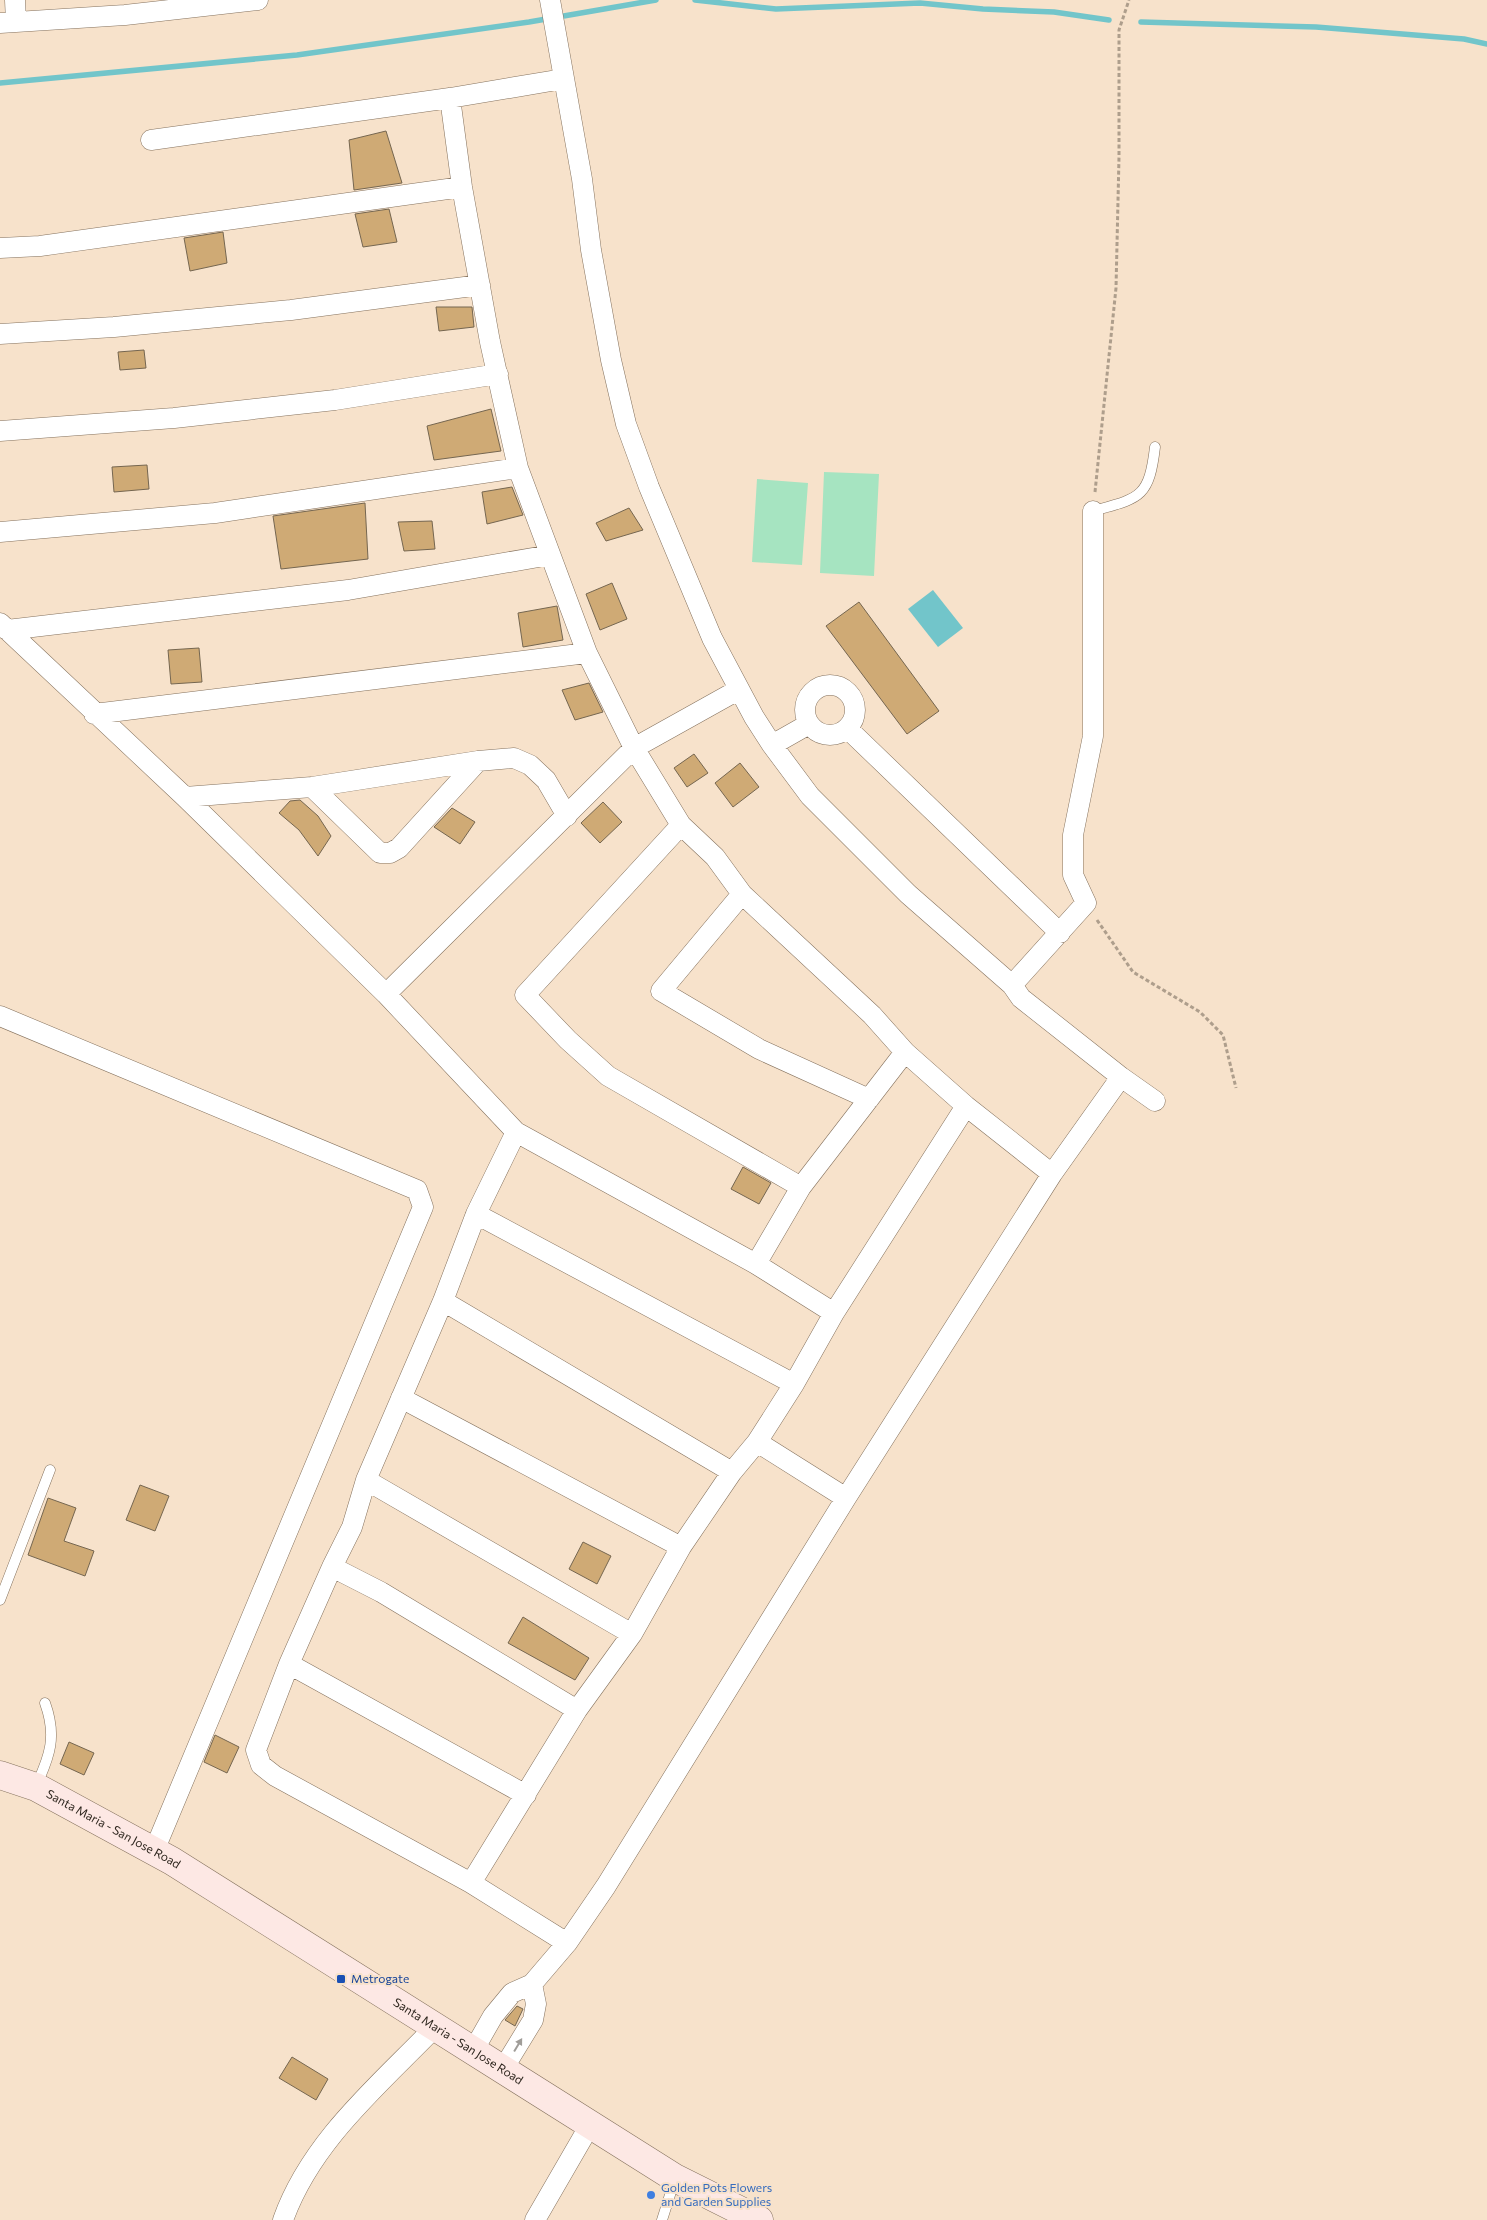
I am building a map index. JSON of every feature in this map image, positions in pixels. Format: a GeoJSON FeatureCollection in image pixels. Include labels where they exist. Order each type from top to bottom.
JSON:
{"type":"FeatureCollection","features":[{"type":"Feature","properties":{"kind":"main road","name":"Santa Maria - San Jose Road"},"geometry":{"type":"LineString","coordinates":[[0,1775],[36,1787],[154,1851],[675,2178],[759,2220]]}},
{"type":"Feature","properties":{"kind":"street"},"geometry":{"type":"LineString","coordinates":[[15,0],[8,22],[124,7],[258,0]]}},
{"type":"Feature","properties":{"kind":"street"},"geometry":{"type":"LineString","coordinates":[[550,1],[582,179],[591,250],[626,424],[683,570],[712,638],[738,690],[772,746],[810,796],[869,856],[908,894],[1012,985],[1021,998],[1122,1077],[1156,1101]]}},
{"type":"Feature","properties":{"kind":"street"},"geometry":{"type":"LineString","coordinates":[[151,140],[450,98],[564,79]]}},
{"type":"Feature","properties":{"kind":"street"},"geometry":{"type":"LineString","coordinates":[[450,98],[462,187],[480,285],[518,468],[587,653],[634,748],[681,825],[715,857],[742,894],[872,1015],[905,1052],[966,1106],[1052,1174]]}},
{"type":"Feature","properties":{"kind":"street"},"geometry":{"type":"LineString","coordinates":[[0,248],[49,244],[462,187]]}},
{"type":"Feature","properties":{"kind":"street"},"geometry":{"type":"LineString","coordinates":[[0,334],[114,327],[291,310],[480,285]]}},
{"type":"Feature","properties":{"kind":"street"},"geometry":{"type":"LineString","coordinates":[[0,431],[174,418],[325,401],[498,374]]}},
{"type":"Feature","properties":{"kind":"street"},"geometry":{"type":"LineString","coordinates":[[0,532],[215,513],[518,468]]}},
{"type":"Feature","properties":{"kind":"street"},"geometry":{"type":"LineString","coordinates":[[1012,985],[1086,903],[1074,875],[1074,835],[1093,736],[1092,511]]}},
{"type":"Feature","properties":{"kind":"street"},"geometry":{"type":"LineString","coordinates":[[4,626],[348,590],[550,555]]}},
{"type":"Feature","properties":{"kind":"street"},"geometry":{"type":"LineString","coordinates":[[4,626],[94,714],[185,797],[386,994],[516,1132],[756,1264],[834,1313]]}},
{"type":"Feature","properties":{"kind":"street"},"geometry":{"type":"LineString","coordinates":[[94,714],[587,653]]}},
{"type":"Feature","properties":{"kind":"street"},"geometry":{"type":"LineString","coordinates":[[829,685],[838,686],[852,696],[855,704],[853,722],[848,728],[832,735],[815,730],[809,724],[805,707],[813,692],[829,685]]}},
{"type":"Feature","properties":{"kind":"street"},"geometry":{"type":"LineString","coordinates":[[386,994],[634,748],[738,690]]}},
{"type":"Feature","properties":{"kind":"street"},"geometry":{"type":"LineString","coordinates":[[772,746],[809,724]]}},
{"type":"Feature","properties":{"kind":"street"},"geometry":{"type":"LineString","coordinates":[[848,728],[1060,933]]}},
{"type":"Feature","properties":{"kind":"street"},"geometry":{"type":"LineString","coordinates":[[185,797],[312,787],[478,761],[514,758],[530,765],[546,780],[567,816]]}},
{"type":"Feature","properties":{"kind":"street"},"geometry":{"type":"LineString","coordinates":[[312,787],[380,853],[390,853],[399,848],[478,761]]}},
{"type":"Feature","properties":{"kind":"street"},"geometry":{"type":"LineString","coordinates":[[681,825],[525,995],[568,1040],[608,1076],[800,1188]]}},
{"type":"Feature","properties":{"kind":"street"},"geometry":{"type":"LineString","coordinates":[[742,894],[661,992],[759,1049],[869,1099]]}},
{"type":"Feature","properties":{"kind":"street"},"geometry":{"type":"LineString","coordinates":[[0,1016],[417,1190],[423,1207],[154,1851]]}},
{"type":"Feature","properties":{"kind":"street"},"geometry":{"type":"LineString","coordinates":[[756,1264],[800,1188],[905,1052]]}},
{"type":"Feature","properties":{"kind":"street"},"geometry":{"type":"LineString","coordinates":[[473,2051],[493,2016],[512,1993],[532,1984],[567,1943],[606,1886],[846,1498],[1052,1174],[1122,1077]]}},
{"type":"Feature","properties":{"kind":"street"},"geometry":{"type":"LineString","coordinates":[[471,1883],[578,1710],[632,1634],[681,1548],[732,1472],[757,1442],[794,1384],[834,1313],[966,1106]]}},
{"type":"Feature","properties":{"kind":"street"},"geometry":{"type":"LineString","coordinates":[[516,1132],[476,1214],[443,1302],[366,1480],[352,1527],[289,1664],[256,1750],[261,1765],[275,1776],[471,1883],[567,1943]]}},
{"type":"Feature","properties":{"kind":"street"},"geometry":{"type":"LineString","coordinates":[[476,1214],[794,1384]]}},
{"type":"Feature","properties":{"kind":"street"},"geometry":{"type":"LineString","coordinates":[[443,1302],[732,1472]]}},
{"type":"Feature","properties":{"kind":"street"},"geometry":{"type":"LineString","coordinates":[[401,1398],[681,1548]]}},
{"type":"Feature","properties":{"kind":"street"},"geometry":{"type":"LineString","coordinates":[[757,1442],[846,1498]]}},
{"type":"Feature","properties":{"kind":"street"},"geometry":{"type":"LineString","coordinates":[[366,1480],[632,1634]]}},
{"type":"Feature","properties":{"kind":"street"},"geometry":{"type":"LineString","coordinates":[[332,1567],[381,1592],[578,1710]]}},
{"type":"Feature","properties":{"kind":"street"},"geometry":{"type":"LineString","coordinates":[[289,1664],[526,1795]]}},
{"type":"Feature","properties":{"kind":"street"},"geometry":{"type":"LineString","coordinates":[[503,2069],[533,2020],[536,2004],[532,1984]]}},
{"type":"Feature","properties":{"kind":"street"},"geometry":{"type":"LineString","coordinates":[[283,2220],[289,2205],[329,2137],[435,2027]]}},
{"type":"Feature","properties":{"kind":"street"},"geometry":{"type":"LineString","coordinates":[[535,2220],[590,2125]]}},
{"type":"Feature","properties":{"kind":"lane"},"geometry":{"type":"LineString","coordinates":[[1092,511],[1129,501],[1145,488],[1151,474],[1154,447]]}},
{"type":"Feature","properties":{"kind":"lane"},"geometry":{"type":"LineString","coordinates":[[0,1600],[50,1470]]}},
{"type":"Feature","properties":{"kind":"lane"},"geometry":{"type":"LineString","coordinates":[[36,1787],[49,1758],[51,1740],[51,1719],[45,1703]]}},
{"type":"Feature","properties":{"kind":"lane"},"geometry":{"type":"LineString","coordinates":[[662,2220],[675,2178]]}},
{"type":"Feature","properties":{"kind":"path"},"geometry":{"type":"LineString","coordinates":[[1092,511],[1116,288],[1119,30],[1129,0]]}},
{"type":"Feature","properties":{"kind":"path"},"geometry":{"type":"LineString","coordinates":[[1086,903],[1133,972],[1200,1012],[1223,1035],[1236,1088]]}},
{"type":"Feature","properties":{"kind":"green space"},"geometry":{"type":"Polygon","coordinates":[[[824,472],[879,474],[874,576],[820,573],[824,472]]]}},
{"type":"Feature","properties":{"kind":"green space"},"geometry":{"type":"Polygon","coordinates":[[[757,479],[808,483],[802,565],[752,562],[757,479]]]}},
{"type":"Feature","properties":{"kind":"water"},"geometry":{"type":"Polygon","coordinates":[[[933,590],[963,628],[938,647],[908,609],[933,590]]]}},
{"type":"Feature","properties":{"kind":"building"},"geometry":{"type":"Polygon","coordinates":[[[386,131],[402,183],[354,190],[349,140],[386,131]]]}},
{"type":"Feature","properties":{"kind":"building"},"geometry":{"type":"Polygon","coordinates":[[[389,209],[397,242],[363,247],[355,214],[389,209]]]}},
{"type":"Feature","properties":{"kind":"building"},"geometry":{"type":"Polygon","coordinates":[[[223,232],[227,263],[190,271],[184,238],[223,232]]]}},
{"type":"Feature","properties":{"kind":"building"},"geometry":{"type":"Polygon","coordinates":[[[436,307],[472,307],[474,327],[439,331],[436,307]]]}},
{"type":"Feature","properties":{"kind":"building"},"geometry":{"type":"Polygon","coordinates":[[[144,350],[146,368],[120,370],[118,352],[144,350]]]}},
{"type":"Feature","properties":{"kind":"building"},"geometry":{"type":"Polygon","coordinates":[[[491,409],[501,451],[434,460],[427,426],[491,409]]]}},
{"type":"Feature","properties":{"kind":"building"},"geometry":{"type":"Polygon","coordinates":[[[147,465],[149,489],[114,492],[112,467],[147,465]]]}},
{"type":"Feature","properties":{"kind":"building"},"geometry":{"type":"Polygon","coordinates":[[[512,487],[523,515],[487,524],[482,492],[512,487]]]}},
{"type":"Feature","properties":{"kind":"building"},"geometry":{"type":"Polygon","coordinates":[[[365,503],[368,559],[281,569],[273,516],[365,503]]]}},
{"type":"Feature","properties":{"kind":"building"},"geometry":{"type":"Polygon","coordinates":[[[629,508],[643,530],[606,541],[596,523],[629,508]]]}},
{"type":"Feature","properties":{"kind":"building"},"geometry":{"type":"Polygon","coordinates":[[[432,521],[435,549],[404,551],[398,522],[432,521]]]}},
{"type":"Feature","properties":{"kind":"building"},"geometry":{"type":"Polygon","coordinates":[[[612,583],[627,619],[600,630],[586,594],[612,583]]]}},
{"type":"Feature","properties":{"kind":"building"},"geometry":{"type":"Polygon","coordinates":[[[859,602],[939,711],[907,734],[826,626],[859,602]]]}},
{"type":"Feature","properties":{"kind":"building"},"geometry":{"type":"Polygon","coordinates":[[[557,606],[563,640],[523,647],[518,613],[557,606]]]}},
{"type":"Feature","properties":{"kind":"building"},"geometry":{"type":"Polygon","coordinates":[[[199,648],[202,682],[171,684],[168,650],[199,648]]]}},
{"type":"Feature","properties":{"kind":"building"},"geometry":{"type":"Polygon","coordinates":[[[589,683],[603,712],[575,720],[562,690],[589,683]]]}},
{"type":"Feature","properties":{"kind":"building"},"geometry":{"type":"Polygon","coordinates":[[[694,754],[708,773],[687,787],[674,768],[694,754]]]}},
{"type":"Feature","properties":{"kind":"building"},"geometry":{"type":"Polygon","coordinates":[[[740,763],[759,787],[733,807],[715,783],[740,763]]]}},
{"type":"Feature","properties":{"kind":"building"},"geometry":{"type":"Polygon","coordinates":[[[300,800],[318,816],[331,836],[318,856],[299,830],[279,813],[290,801],[300,800]]]}},
{"type":"Feature","properties":{"kind":"building"},"geometry":{"type":"Polygon","coordinates":[[[603,802],[622,822],[600,843],[581,823],[603,802]]]}},
{"type":"Feature","properties":{"kind":"building"},"geometry":{"type":"Polygon","coordinates":[[[452,808],[475,822],[460,844],[434,827],[452,808]]]}},
{"type":"Feature","properties":{"kind":"building"},"geometry":{"type":"Polygon","coordinates":[[[743,1167],[771,1183],[759,1204],[731,1189],[743,1167]]]}},
{"type":"Feature","properties":{"kind":"building"},"geometry":{"type":"Polygon","coordinates":[[[140,1485],[169,1496],[155,1531],[126,1520],[140,1485]]]}},
{"type":"Feature","properties":{"kind":"building"},"geometry":{"type":"Polygon","coordinates":[[[48,1498],[76,1508],[64,1541],[94,1551],[85,1576],[28,1555],[48,1498]]]}},
{"type":"Feature","properties":{"kind":"building"},"geometry":{"type":"Polygon","coordinates":[[[583,1542],[611,1556],[597,1584],[569,1569],[583,1542]]]}},
{"type":"Feature","properties":{"kind":"building"},"geometry":{"type":"Polygon","coordinates":[[[523,1617],[589,1658],[575,1680],[508,1643],[523,1617]]]}},
{"type":"Feature","properties":{"kind":"building"},"geometry":{"type":"Polygon","coordinates":[[[215,1735],[239,1747],[227,1773],[204,1762],[215,1735]]]}},
{"type":"Feature","properties":{"kind":"building"},"geometry":{"type":"Polygon","coordinates":[[[69,1742],[94,1753],[84,1775],[60,1764],[69,1742]]]}},
{"type":"Feature","properties":{"kind":"building"},"geometry":{"type":"Polygon","coordinates":[[[517,2006],[523,2009],[515,2026],[505,2020],[517,2006]]]}},
{"type":"Feature","properties":{"kind":"building"},"geometry":{"type":"Polygon","coordinates":[[[292,2057],[328,2079],[316,2100],[279,2078],[292,2057]]]}},
{"type":"Feature","properties":{"kind":"waterway"},"geometry":{"type":"LineString","coordinates":[[0,83],[297,55],[529,22],[656,0]]}},
{"type":"Feature","properties":{"kind":"waterway"},"geometry":{"type":"LineString","coordinates":[[695,0],[776,9],[920,3],[983,9],[1054,12],[1109,20]]}},
{"type":"Feature","properties":{"kind":"waterway"},"geometry":{"type":"LineString","coordinates":[[1141,22],[1316,27],[1464,39],[1487,44]]}},
{"type":"Feature","properties":{"kind":"place","name":"Metrogate"},"geometry":{"type":"Point","coordinates":[341,1979]}},
{"type":"Feature","properties":{"kind":"place","name":"Golden Pots Flowers and Garden Supplies"},"geometry":{"type":"Point","coordinates":[651,2195]}}]}
